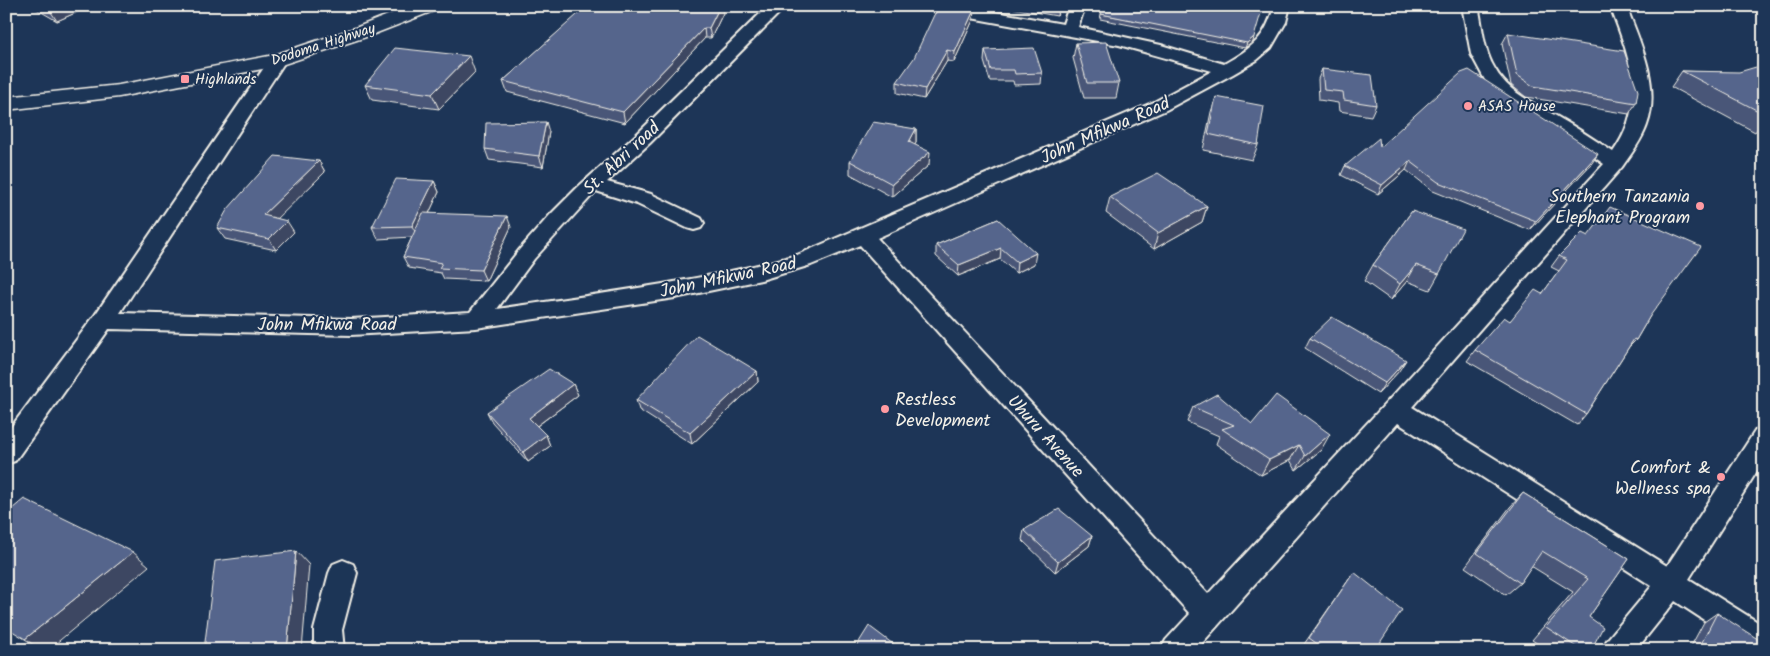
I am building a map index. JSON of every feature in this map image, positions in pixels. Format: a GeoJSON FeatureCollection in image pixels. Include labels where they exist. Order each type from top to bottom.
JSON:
{"type":"FeatureCollection","features":[{"type":"Feature","properties":{"kind":"highway","name":"Dodoma Highway"},"geometry":{"type":"LineString","coordinates":[[6,104],[119,91],[278,60],[362,32],[429,6]]}},
{"type":"Feature","properties":{"kind":"street","name":"St. Abri road"},"geometry":{"type":"LineString","coordinates":[[476,320],[527,254],[593,184],[623,158],[765,16],[778,6]]}},
{"type":"Feature","properties":{"kind":"street"},"geometry":{"type":"LineString","coordinates":[[933,6],[1160,50],[1227,70]]}},
{"type":"Feature","properties":{"kind":"street"},"geometry":{"type":"LineString","coordinates":[[1068,31],[1077,6]]}},
{"type":"Feature","properties":{"kind":"street","name":"John Mfikwa Road"},"geometry":{"type":"LineString","coordinates":[[103,321],[351,327],[476,320],[675,290],[762,272],[804,260],[863,236],[1142,114],[1251,56],[1265,44],[1278,22],[1282,6]]}},
{"type":"Feature","properties":{"kind":"street"},"geometry":{"type":"LineString","coordinates":[[1470,6],[1478,48],[1485,68],[1493,80],[1505,92],[1589,144],[1615,163]]}},
{"type":"Feature","properties":{"kind":"street"},"geometry":{"type":"LineString","coordinates":[[1176,650],[1396,410],[1615,163],[1632,138],[1641,119],[1642,84],[1629,32],[1618,6]]}},
{"type":"Feature","properties":{"kind":"street"},"geometry":{"type":"LineString","coordinates":[[6,454],[103,321],[278,60]]}},
{"type":"Feature","properties":{"kind":"street"},"geometry":{"type":"LineString","coordinates":[[593,184],[644,199],[694,222]]}},
{"type":"Feature","properties":{"kind":"street","name":"Uhuru Avenue"},"geometry":{"type":"LineString","coordinates":[[863,236],[1208,614]]}},
{"type":"Feature","properties":{"kind":"street"},"geometry":{"type":"LineString","coordinates":[[1396,410],[1764,642]]}},
{"type":"Feature","properties":{"kind":"street"},"geometry":{"type":"LineString","coordinates":[[1617,650],[1670,584],[1764,438]]}},
{"type":"Feature","properties":{"kind":"street"},"geometry":{"type":"LineString","coordinates":[[329,650],[328,630],[343,572]]}},
{"type":"Feature","properties":{"kind":"building"},"geometry":{"type":"Polygon","coordinates":[[[587,6],[720,6],[709,28],[704,28],[623,112],[503,81],[587,6]]]}},
{"type":"Feature","properties":{"kind":"building"},"geometry":{"type":"Polygon","coordinates":[[[941,6],[955,6],[974,10],[955,52],[947,50],[925,89],[897,82],[914,58],[934,15],[941,6]]]}},
{"type":"Feature","properties":{"kind":"building"},"geometry":{"type":"Polygon","coordinates":[[[1104,6],[1263,6],[1254,37],[1247,43],[1101,14],[1104,6]]]}},
{"type":"Feature","properties":{"kind":"building"},"geometry":{"type":"Polygon","coordinates":[[[1508,33],[1624,51],[1638,91],[1636,103],[1533,86],[1517,75],[1508,33]]]}},
{"type":"Feature","properties":{"kind":"building"},"geometry":{"type":"Polygon","coordinates":[[[1106,42],[1119,83],[1087,83],[1076,43],[1106,42]]]}},
{"type":"Feature","properties":{"kind":"building"},"geometry":{"type":"Polygon","coordinates":[[[395,48],[469,56],[432,94],[365,85],[395,48]]]}},
{"type":"Feature","properties":{"kind":"building"},"geometry":{"type":"Polygon","coordinates":[[[1034,48],[1042,73],[1015,74],[1014,70],[991,70],[985,50],[1034,48]]]}},
{"type":"Feature","properties":{"kind":"building"},"geometry":{"type":"Polygon","coordinates":[[[1756,67],[1764,74],[1764,114],[1682,71],[1739,72],[1756,67]]]}},
{"type":"Feature","properties":{"kind":"building"},"geometry":{"type":"Polygon","coordinates":[[[1322,69],[1372,75],[1376,105],[1344,100],[1343,92],[1324,90],[1322,69]]]}},
{"type":"Feature","properties":{"kind":"building"},"geometry":{"type":"Polygon","coordinates":[[[1469,70],[1598,154],[1536,221],[1438,182],[1410,161],[1382,185],[1345,166],[1379,138],[1380,147],[1461,73],[1469,70]]]}},
{"type":"Feature","properties":{"kind":"building"},"geometry":{"type":"Polygon","coordinates":[[[1216,97],[1264,106],[1258,145],[1208,134],[1216,97]]]}},
{"type":"Feature","properties":{"kind":"building"},"geometry":{"type":"Polygon","coordinates":[[[546,122],[539,156],[485,149],[486,123],[546,122]]]}},
{"type":"Feature","properties":{"kind":"building"},"geometry":{"type":"Polygon","coordinates":[[[873,122],[916,129],[909,142],[930,152],[892,184],[850,161],[873,122]]]}},
{"type":"Feature","properties":{"kind":"building"},"geometry":{"type":"Polygon","coordinates":[[[275,156],[319,161],[263,215],[287,221],[269,239],[217,228],[227,210],[275,156]]]}},
{"type":"Feature","properties":{"kind":"building"},"geometry":{"type":"Polygon","coordinates":[[[1158,173],[1207,206],[1158,233],[1110,197],[1158,173]]]}},
{"type":"Feature","properties":{"kind":"building"},"geometry":{"type":"Polygon","coordinates":[[[396,179],[434,181],[412,226],[372,227],[396,179]]]}},
{"type":"Feature","properties":{"kind":"building"},"geometry":{"type":"Polygon","coordinates":[[[1610,207],[1701,247],[1650,316],[1636,340],[1634,339],[1586,414],[1475,350],[1504,317],[1510,321],[1535,290],[1542,294],[1567,260],[1559,256],[1582,233],[1588,236],[1610,207]]]}},
{"type":"Feature","properties":{"kind":"building"},"geometry":{"type":"Polygon","coordinates":[[[1412,211],[1463,229],[1439,274],[1416,265],[1400,284],[1373,265],[1412,211]]]}},
{"type":"Feature","properties":{"kind":"building"},"geometry":{"type":"Polygon","coordinates":[[[423,213],[507,216],[481,270],[439,268],[442,263],[403,257],[423,213]]]}},
{"type":"Feature","properties":{"kind":"building"},"geometry":{"type":"Polygon","coordinates":[[[998,219],[1036,253],[1017,262],[1001,248],[959,265],[936,245],[998,219]]]}},
{"type":"Feature","properties":{"kind":"building"},"geometry":{"type":"Polygon","coordinates":[[[1332,317],[1406,360],[1385,383],[1310,338],[1332,317]]]}},
{"type":"Feature","properties":{"kind":"building"},"geometry":{"type":"Polygon","coordinates":[[[697,335],[757,371],[690,433],[636,400],[697,335]]]}},
{"type":"Feature","properties":{"kind":"building"},"geometry":{"type":"Polygon","coordinates":[[[549,369],[573,384],[529,418],[546,435],[523,452],[487,412],[549,369]]]}},
{"type":"Feature","properties":{"kind":"building"},"geometry":{"type":"Polygon","coordinates":[[[1217,394],[1252,424],[1276,395],[1330,434],[1305,456],[1299,445],[1269,460],[1222,429],[1234,425],[1193,407],[1217,394]]]}},
{"type":"Feature","properties":{"kind":"building"},"geometry":{"type":"Polygon","coordinates":[[[1523,493],[1629,559],[1589,617],[1603,627],[1591,650],[1581,650],[1546,627],[1588,579],[1542,551],[1520,583],[1477,553],[1523,493]]]}},
{"type":"Feature","properties":{"kind":"building"},"geometry":{"type":"Polygon","coordinates":[[[24,499],[133,552],[25,639],[6,627],[6,514],[24,499]]]}},
{"type":"Feature","properties":{"kind":"building"},"geometry":{"type":"Polygon","coordinates":[[[1059,509],[1092,536],[1058,562],[1024,530],[1059,509]]]}},
{"type":"Feature","properties":{"kind":"building"},"geometry":{"type":"Polygon","coordinates":[[[296,551],[287,650],[204,650],[215,561],[296,551]]]}},
{"type":"Feature","properties":{"kind":"building"},"geometry":{"type":"Polygon","coordinates":[[[1354,572],[1402,610],[1381,641],[1378,650],[1326,650],[1309,638],[1354,572]]]}},
{"type":"Feature","properties":{"kind":"building"},"geometry":{"type":"Polygon","coordinates":[[[1717,613],[1764,643],[1764,650],[1698,650],[1717,613]]]}},
{"type":"Feature","properties":{"kind":"building"},"geometry":{"type":"Polygon","coordinates":[[[869,626],[901,650],[854,650],[869,626]]]}},
{"type":"Feature","properties":{"kind":"place","name":"Highlands"},"geometry":{"type":"Point","coordinates":[185,79]}},
{"type":"Feature","properties":{"kind":"place","name":"ASAS House"},"geometry":{"type":"Point","coordinates":[1468,106]}},
{"type":"Feature","properties":{"kind":"place","name":"Southern Tanzania Elephant Program"},"geometry":{"type":"Point","coordinates":[1700,206]}},
{"type":"Feature","properties":{"kind":"place","name":"Restless Development"},"geometry":{"type":"Point","coordinates":[885,409]}},
{"type":"Feature","properties":{"kind":"place","name":"Comfort & Wellness spa"},"geometry":{"type":"Point","coordinates":[1721,477]}}]}
